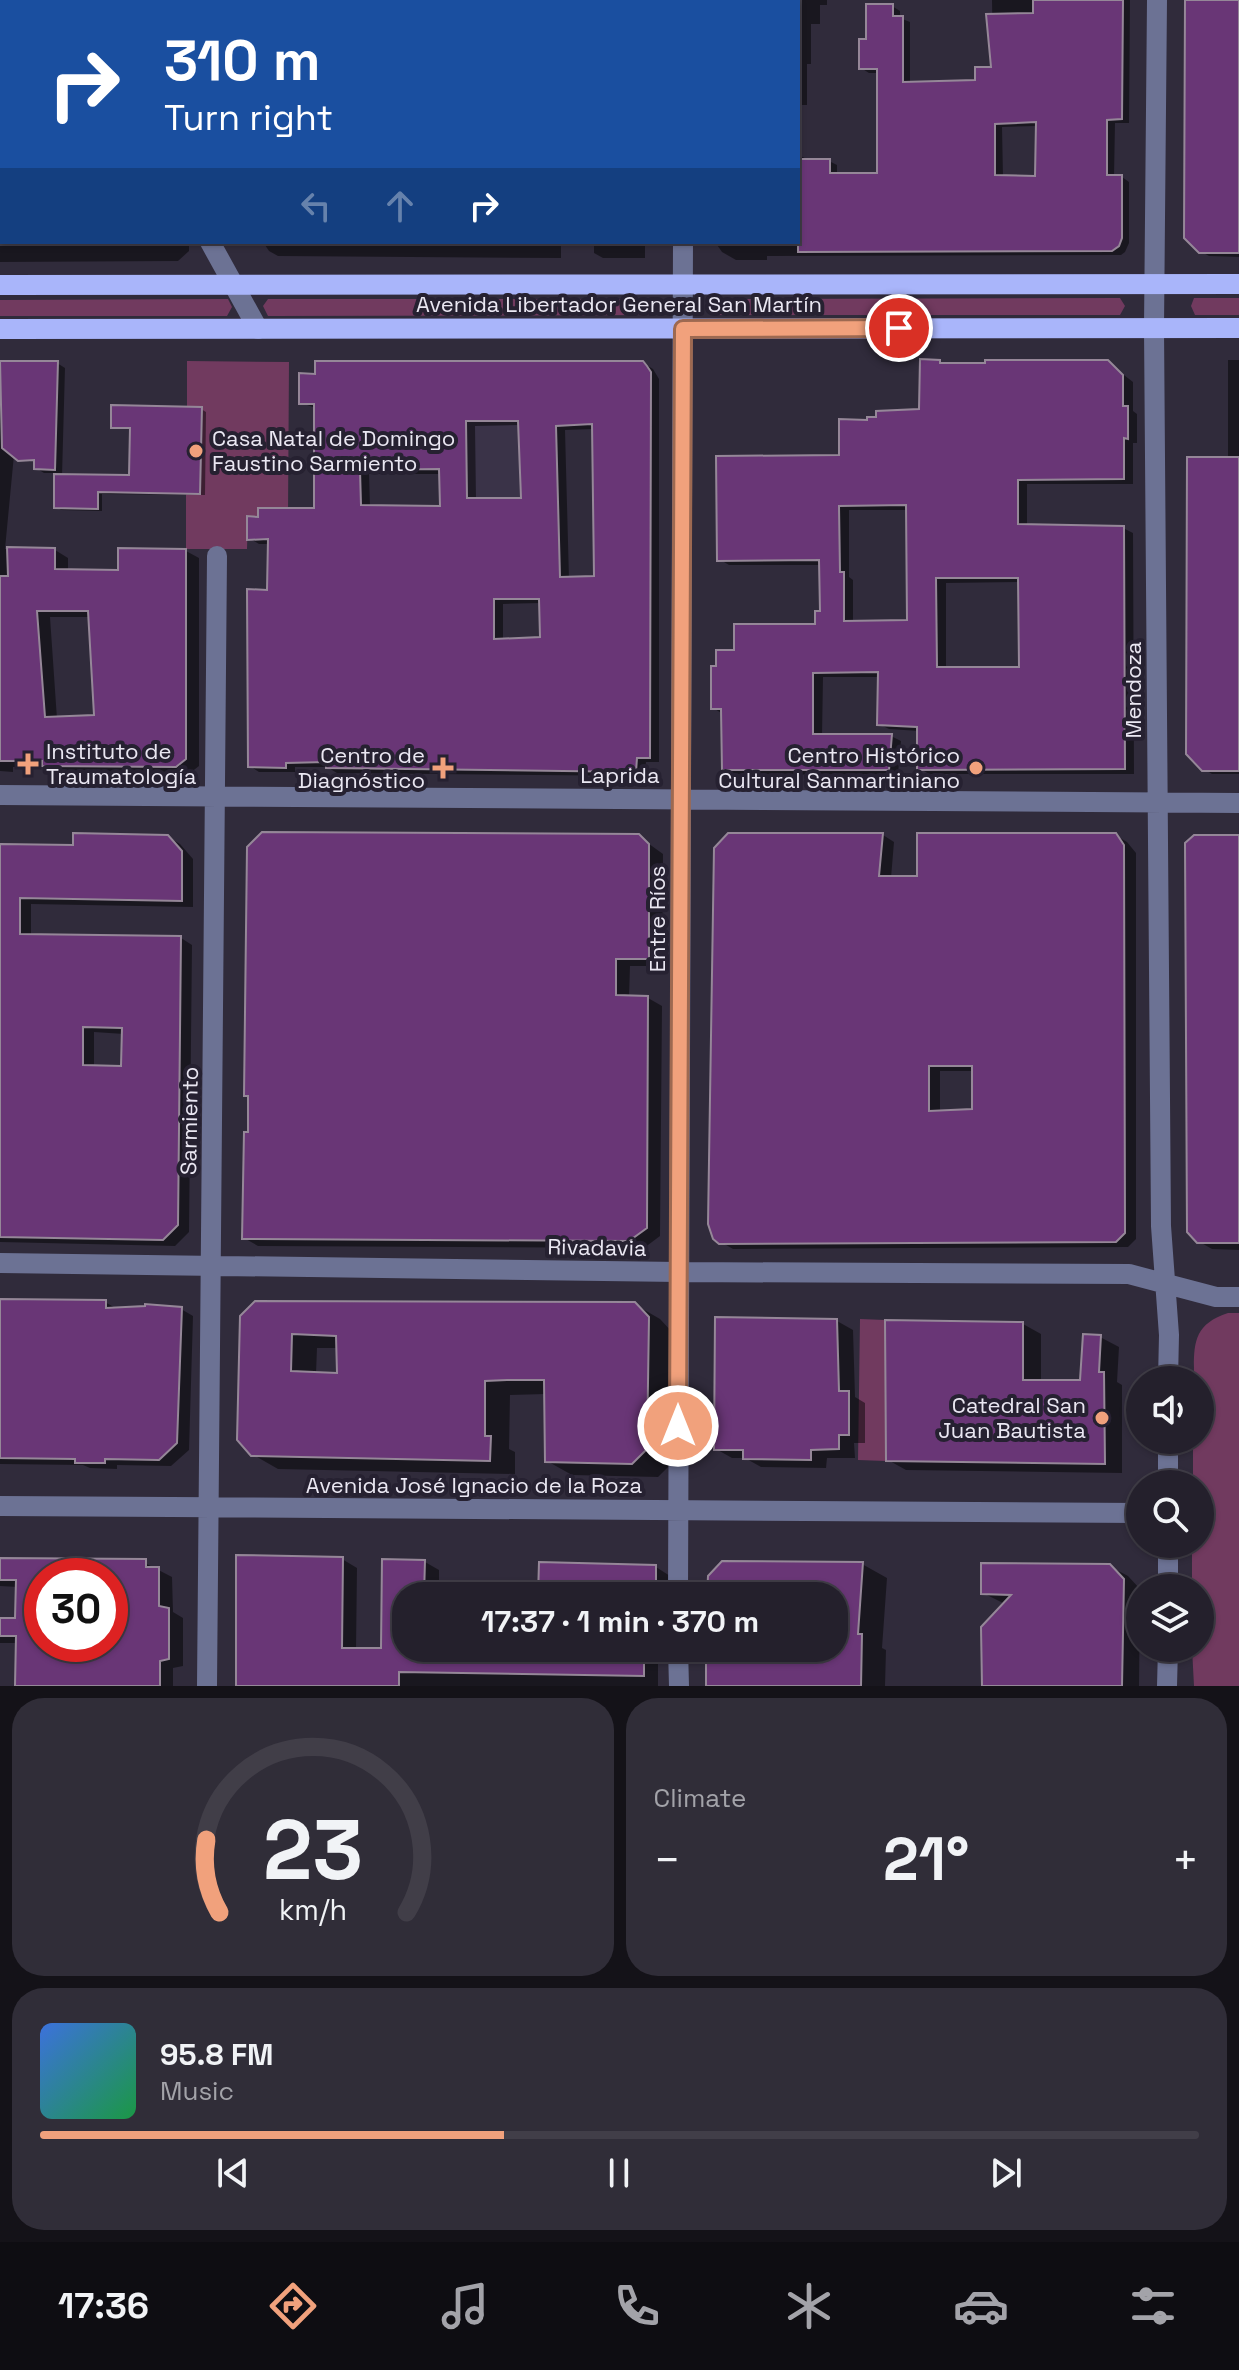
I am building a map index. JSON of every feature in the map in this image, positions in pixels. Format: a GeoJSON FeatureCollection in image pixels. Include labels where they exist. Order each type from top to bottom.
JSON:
{"type":"FeatureCollection","features":[{"type":"Feature","properties":{"kind":"main road","name":"Avenida Libertador General San Martín"},"geometry":{"type":"LineString","coordinates":[[0,285],[1239,284]]}},
{"type":"Feature","properties":{"kind":"main road","name":"Avenida Libertador General San Martín"},"geometry":{"type":"LineString","coordinates":[[0,329],[1239,328]]}},
{"type":"Feature","properties":{"kind":"street","name":"Mendoza"},"geometry":{"type":"LineString","coordinates":[[1157,0],[1154,284],[1157,803],[1161,1226],[1168,1366]]}},
{"type":"Feature","properties":{"kind":"street"},"geometry":{"type":"LineString","coordinates":[[211,244],[258,329]]}},
{"type":"Feature","properties":{"kind":"street","name":"Entre Ríos"},"geometry":{"type":"LineString","coordinates":[[678,1582],[683,244]]}},
{"type":"Feature","properties":{"kind":"street","name":"Sarmiento"},"geometry":{"type":"LineString","coordinates":[[207,1686],[217,556]]}},
{"type":"Feature","properties":{"kind":"street","name":"Laprida"},"geometry":{"type":"LineString","coordinates":[[0,795],[1239,803]]}},
{"type":"Feature","properties":{"kind":"street","name":"Rivadavia"},"geometry":{"type":"LineString","coordinates":[[0,1263],[1129,1274],[1216,1297],[1239,1297]]}},
{"type":"Feature","properties":{"kind":"street","name":"Avenida José Ignacio de la Roza"},"geometry":{"type":"LineString","coordinates":[[0,1506],[1126,1513]]}},
{"type":"Feature","properties":{"kind":"street"},"geometry":{"type":"LineString","coordinates":[[678,1662],[679,1686]]}},
{"type":"Feature","properties":{"kind":"street"},"geometry":{"type":"LineString","coordinates":[[1167,1686],[1168,1662]]}},
{"type":"Feature","properties":{"kind":"shaded area"},"geometry":{"type":"Polygon","coordinates":[[[1120,298],[1125,306],[1120,315],[715,315],[710,308],[715,299],[1120,298]]]}},
{"type":"Feature","properties":{"kind":"shaded area"},"geometry":{"type":"Polygon","coordinates":[[[1194,298],[1239,298],[1239,315],[1195,315],[1191,306],[1194,298]]]}},
{"type":"Feature","properties":{"kind":"shaded area"},"geometry":{"type":"Polygon","coordinates":[[[228,299],[232,307],[227,316],[0,316],[0,300],[228,299]]]}},
{"type":"Feature","properties":{"kind":"shaded area"},"geometry":{"type":"Polygon","coordinates":[[[268,299],[656,299],[661,307],[657,315],[268,316],[263,306],[268,299]]]}},
{"type":"Feature","properties":{"kind":"shaded area"},"geometry":{"type":"Polygon","coordinates":[[[187,361],[289,362],[288,517],[248,517],[247,549],[186,549],[186,494],[200,493],[202,407],[187,407],[187,361]]]}},
{"type":"Feature","properties":{"kind":"shaded area"},"geometry":{"type":"Polygon","coordinates":[[[517,361],[520,498],[440,567],[437,362],[517,361]]]}},
{"type":"Feature","properties":{"kind":"shaded area"},"geometry":{"type":"Polygon","coordinates":[[[1239,1313],[1239,1686],[1194,1686],[1193,1662],[1214,1662],[1214,1574],[1192,1574],[1192,1558],[1214,1558],[1214,1470],[1193,1470],[1193,1454],[1214,1454],[1214,1366],[1194,1366],[1195,1347],[1201,1331],[1216,1318],[1239,1313]]]}},
{"type":"Feature","properties":{"kind":"shaded area"},"geometry":{"type":"Polygon","coordinates":[[[860,1319],[885,1320],[886,1461],[858,1460],[860,1319]]]}},
{"type":"Feature","properties":{"kind":"building"},"geometry":{"type":"Polygon","coordinates":[[[1033,0],[1123,0],[1122,119],[1107,120],[1107,175],[1122,175],[1122,238],[1119,246],[1112,251],[798,252],[800,159],[830,159],[830,173],[877,173],[877,69],[859,69],[859,39],[866,39],[866,4],[893,4],[893,16],[903,16],[903,82],[975,80],[975,67],[991,67],[986,14],[1033,13],[1033,0]],[[1036,122],[995,124],[995,175],[1035,176],[1036,122]]]}},
{"type":"Feature","properties":{"kind":"building"},"geometry":{"type":"Polygon","coordinates":[[[1185,0],[1239,0],[1239,253],[1199,253],[1184,238],[1185,0]]]}},
{"type":"Feature","properties":{"kind":"building"},"geometry":{"type":"Polygon","coordinates":[[[920,359],[940,360],[940,363],[1108,360],[1123,375],[1123,406],[1128,406],[1124,479],[1018,480],[1018,524],[1124,526],[1125,769],[917,770],[917,727],[877,725],[878,672],[813,673],[813,734],[892,734],[889,770],[722,770],[721,709],[711,709],[711,666],[716,666],[716,650],[734,650],[734,624],[815,624],[815,611],[820,611],[819,560],[717,561],[716,456],[839,455],[839,419],[867,420],[867,417],[876,417],[876,411],[919,409],[920,359]],[[906,505],[839,506],[844,621],[907,620],[906,505]],[[936,578],[937,667],[1019,667],[1018,578],[936,578]]]}},
{"type":"Feature","properties":{"kind":"building"},"geometry":{"type":"Polygon","coordinates":[[[0,361],[58,361],[55,470],[34,469],[34,460],[18,461],[2,448],[0,361]]]}},
{"type":"Feature","properties":{"kind":"building"},"geometry":{"type":"Polygon","coordinates":[[[315,361],[643,361],[651,372],[650,758],[637,758],[636,772],[326,768],[326,762],[286,763],[286,768],[248,767],[247,589],[267,590],[268,539],[247,540],[247,516],[258,517],[258,508],[314,508],[314,404],[299,404],[299,373],[315,374],[315,361]],[[466,421],[467,498],[521,498],[518,421],[466,421]],[[592,424],[556,426],[560,577],[594,576],[592,424]],[[439,469],[360,470],[361,505],[440,506],[439,469]],[[494,599],[494,639],[540,637],[539,599],[494,599]]]}},
{"type":"Feature","properties":{"kind":"building"},"geometry":{"type":"Polygon","coordinates":[[[111,405],[202,407],[200,494],[98,492],[98,509],[54,508],[54,474],[129,475],[130,428],[111,428],[111,405]]]}},
{"type":"Feature","properties":{"kind":"building"},"geometry":{"type":"Polygon","coordinates":[[[1187,457],[1239,457],[1239,771],[1202,771],[1186,754],[1187,457]]]}},
{"type":"Feature","properties":{"kind":"building"},"geometry":{"type":"Polygon","coordinates":[[[7,547],[55,548],[55,569],[118,570],[118,548],[186,549],[186,759],[176,767],[42,766],[42,761],[0,761],[0,576],[8,576],[7,547]],[[37,611],[45,717],[94,715],[88,611],[37,611]]]}},
{"type":"Feature","properties":{"kind":"building"},"geometry":{"type":"Polygon","coordinates":[[[262,832],[639,834],[649,844],[649,959],[616,959],[616,995],[648,996],[647,1228],[629,1241],[242,1239],[244,1132],[248,1132],[248,1096],[244,1096],[247,847],[262,832]]]}},
{"type":"Feature","properties":{"kind":"building"},"geometry":{"type":"Polygon","coordinates":[[[73,833],[168,835],[182,851],[182,901],[20,898],[20,934],[181,936],[178,1225],[163,1240],[0,1237],[0,844],[73,845],[73,833]],[[83,1027],[83,1065],[121,1066],[122,1028],[83,1027]]]}},
{"type":"Feature","properties":{"kind":"building"},"geometry":{"type":"Polygon","coordinates":[[[728,833],[883,833],[879,876],[917,876],[917,833],[1116,833],[1124,845],[1125,1233],[1116,1242],[719,1244],[713,1239],[708,1224],[714,848],[728,833]],[[929,1066],[929,1111],[972,1109],[972,1066],[929,1066]]]}},
{"type":"Feature","properties":{"kind":"building"},"geometry":{"type":"Polygon","coordinates":[[[1194,835],[1239,835],[1239,1243],[1197,1243],[1187,1232],[1185,843],[1194,835]]]}},
{"type":"Feature","properties":{"kind":"building"},"geometry":{"type":"Polygon","coordinates":[[[0,1299],[106,1300],[106,1308],[145,1304],[182,1307],[177,1443],[159,1460],[105,1459],[105,1463],[75,1463],[75,1459],[0,1458],[0,1299]]]}},
{"type":"Feature","properties":{"kind":"building"},"geometry":{"type":"Polygon","coordinates":[[[255,1301],[635,1302],[649,1317],[647,1449],[632,1464],[545,1462],[544,1380],[507,1380],[485,1381],[485,1436],[491,1436],[490,1461],[251,1456],[237,1440],[240,1316],[255,1301]],[[292,1334],[291,1371],[337,1373],[336,1336],[292,1334]]]}},
{"type":"Feature","properties":{"kind":"building"},"geometry":{"type":"Polygon","coordinates":[[[715,1317],[837,1319],[839,1391],[849,1391],[849,1435],[839,1435],[839,1449],[811,1450],[811,1460],[743,1459],[743,1450],[714,1450],[715,1317]]]}},
{"type":"Feature","properties":{"kind":"building"},"geometry":{"type":"Polygon","coordinates":[[[885,1320],[1023,1322],[1023,1380],[1080,1380],[1083,1334],[1101,1335],[1099,1372],[1104,1372],[1105,1464],[886,1461],[885,1320]]]}},
{"type":"Feature","properties":{"kind":"building"},"geometry":{"type":"Polygon","coordinates":[[[236,1555],[343,1557],[342,1648],[381,1648],[382,1559],[425,1560],[424,1582],[392,1582],[392,1662],[644,1662],[644,1676],[399,1672],[399,1686],[236,1686],[236,1555]]]}},
{"type":"Feature","properties":{"kind":"building"},"geometry":{"type":"Polygon","coordinates":[[[0,1558],[24,1558],[24,1662],[128,1662],[128,1559],[146,1559],[146,1567],[159,1567],[159,1606],[169,1608],[169,1659],[160,1661],[160,1686],[15,1686],[16,1636],[0,1636],[0,1618],[15,1618],[16,1580],[0,1580],[0,1558]]]}},
{"type":"Feature","properties":{"kind":"building"},"geometry":{"type":"Polygon","coordinates":[[[722,1561],[863,1562],[858,1634],[862,1634],[861,1686],[706,1686],[706,1662],[848,1662],[848,1582],[708,1582],[708,1576],[722,1561]]]}},
{"type":"Feature","properties":{"kind":"building"},"geometry":{"type":"Polygon","coordinates":[[[539,1562],[656,1565],[656,1581],[538,1582],[539,1562]]]}},
{"type":"Feature","properties":{"kind":"building"},"geometry":{"type":"Polygon","coordinates":[[[981,1563],[1110,1564],[1124,1579],[1122,1686],[982,1686],[981,1627],[1011,1595],[981,1594],[981,1563]]]}},
{"type":"Feature","properties":{"kind":"place","name":"Casa Natal de Domingo Faustino Sarmiento"},"geometry":{"type":"Point","coordinates":[196,451]}},
{"type":"Feature","properties":{"kind":"place","name":"Instituto de Traumatología"},"geometry":{"type":"Point","coordinates":[28,764]}},
{"type":"Feature","properties":{"kind":"place","name":"Centro de Diagnóstico"},"geometry":{"type":"Point","coordinates":[443,768]}},
{"type":"Feature","properties":{"kind":"place","name":"Centro Histórico Cultural Sanmartiniano"},"geometry":{"type":"Point","coordinates":[976,768]}},
{"type":"Feature","properties":{"kind":"place","name":"Catedral San Juan Bautista"},"geometry":{"type":"Point","coordinates":[1102,1418]}},
{"type":"Feature","properties":{"kind":"route"},"geometry":{"type":"LineString","coordinates":[[678,1426],[683,329],[899,328]]}}]}
